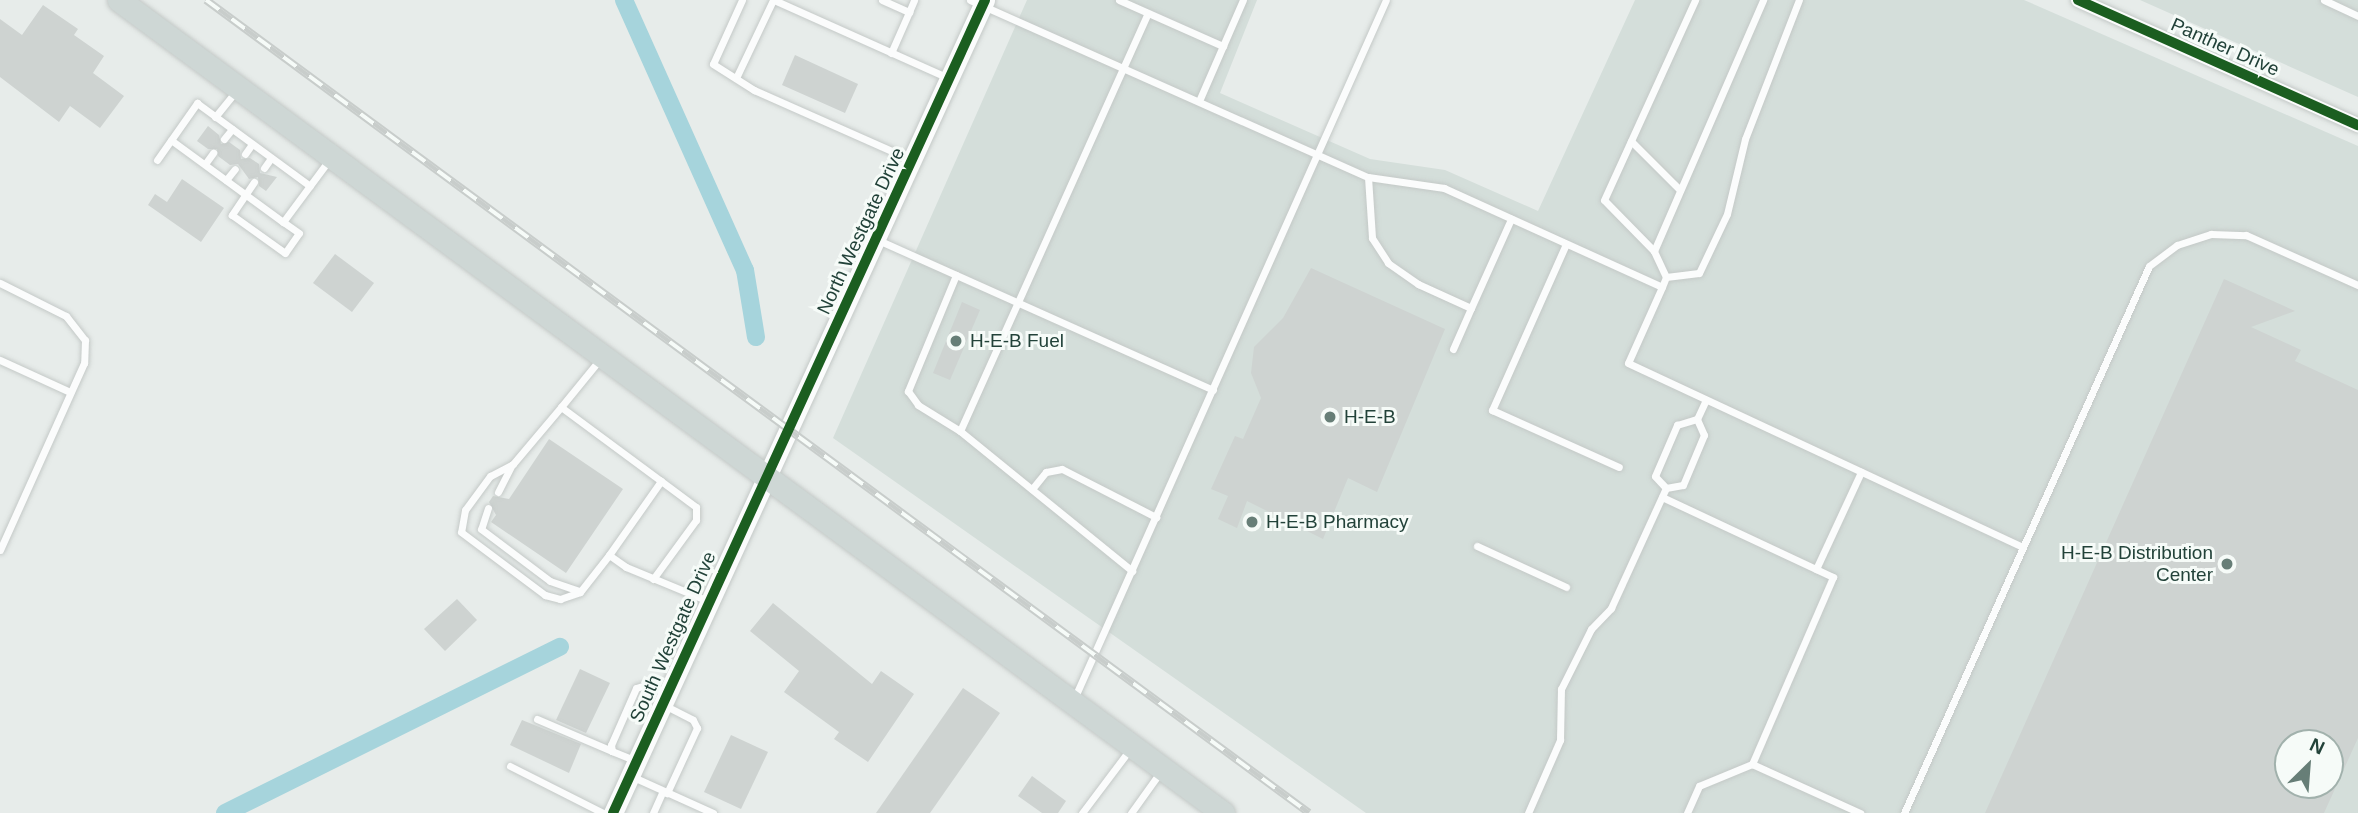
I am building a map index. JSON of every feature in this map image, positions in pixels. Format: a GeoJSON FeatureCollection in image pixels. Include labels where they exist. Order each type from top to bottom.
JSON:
{"type":"FeatureCollection","features":[{"type":"Feature","properties":{"kind":"main road"},"geometry":{"type":"LineString","coordinates":[[119,0],[1223,813]]}},
{"type":"Feature","properties":{"kind":"street","name":"Panther Drive"},"geometry":{"type":"LineString","coordinates":[[2078,0],[2358,125]]}},
{"type":"Feature","properties":{"kind":"street","name":"North Westgate Drive"},"geometry":{"type":"LineString","coordinates":[[766,475],[913,160],[979,2]]}},
{"type":"Feature","properties":{"kind":"street","name":"South Westgate Drive"},"geometry":{"type":"LineString","coordinates":[[613,813],[766,475]]}},
{"type":"Feature","properties":{"kind":"lane"},"geometry":{"type":"LineString","coordinates":[[742,0],[713,64],[736,78],[913,160]]}},
{"type":"Feature","properties":{"kind":"lane"},"geometry":{"type":"LineString","coordinates":[[736,78],[774,0],[949,79]]}},
{"type":"Feature","properties":{"kind":"lane"},"geometry":{"type":"LineString","coordinates":[[882,0],[909,12]]}},
{"type":"Feature","properties":{"kind":"lane"},"geometry":{"type":"LineString","coordinates":[[891,53],[914,0]]}},
{"type":"Feature","properties":{"kind":"lane"},"geometry":{"type":"LineString","coordinates":[[1119,0],[1223,46]]}},
{"type":"Feature","properties":{"kind":"lane"},"geometry":{"type":"LineString","coordinates":[[1199,101],[1243,0]]}},
{"type":"Feature","properties":{"kind":"lane"},"geometry":{"type":"LineString","coordinates":[[1073,701],[1386,0]]}},
{"type":"Feature","properties":{"kind":"lane"},"geometry":{"type":"LineString","coordinates":[[1695,0],[1605,200],[1654,251],[1666,277],[1628,363],[2021,546]]}},
{"type":"Feature","properties":{"kind":"lane"},"geometry":{"type":"LineString","coordinates":[[1654,251],[1763,0]]}},
{"type":"Feature","properties":{"kind":"lane"},"geometry":{"type":"LineString","coordinates":[[1666,277],[1699,273],[1727,214],[1745,139],[1799,0]]}},
{"type":"Feature","properties":{"kind":"lane"},"geometry":{"type":"LineString","coordinates":[[2324,0],[2358,16]]}},
{"type":"Feature","properties":{"kind":"lane"},"geometry":{"type":"LineString","coordinates":[[979,2],[1368,177],[1444,188],[1662,287]]}},
{"type":"Feature","properties":{"kind":"lane"},"geometry":{"type":"LineString","coordinates":[[960,431],[1149,13]]}},
{"type":"Feature","properties":{"kind":"lane"},"geometry":{"type":"LineString","coordinates":[[215,117],[239,87]]}},
{"type":"Feature","properties":{"kind":"lane"},"geometry":{"type":"LineString","coordinates":[[157,160],[197,103],[310,186]]}},
{"type":"Feature","properties":{"kind":"lane"},"geometry":{"type":"LineString","coordinates":[[224,139],[232,129]]}},
{"type":"Feature","properties":{"kind":"lane"},"geometry":{"type":"LineString","coordinates":[[171,140],[205,164],[246,194],[283,222],[299,233],[285,253],[232,215],[246,194],[254,182]]}},
{"type":"Feature","properties":{"kind":"lane"},"geometry":{"type":"LineString","coordinates":[[1631,141],[1681,190]]}},
{"type":"Feature","properties":{"kind":"lane"},"geometry":{"type":"LineString","coordinates":[[245,154],[252,144]]}},
{"type":"Feature","properties":{"kind":"lane"},"geometry":{"type":"LineString","coordinates":[[205,164],[213,153]]}},
{"type":"Feature","properties":{"kind":"lane"},"geometry":{"type":"LineString","coordinates":[[283,222],[332,156]]}},
{"type":"Feature","properties":{"kind":"lane"},"geometry":{"type":"LineString","coordinates":[[264,168],[271,158]]}},
{"type":"Feature","properties":{"kind":"lane"},"geometry":{"type":"LineString","coordinates":[[226,180],[235,169]]}},
{"type":"Feature","properties":{"kind":"lane"},"geometry":{"type":"LineString","coordinates":[[1368,177],[1372,238],[1388,263],[1418,284],[1471,308]]}},
{"type":"Feature","properties":{"kind":"lane"},"geometry":{"type":"LineString","coordinates":[[1453,349],[1511,219]]}},
{"type":"Feature","properties":{"kind":"lane"},"geometry":{"type":"LineString","coordinates":[[1905,813],[2021,546],[2149,265],[2177,244],[2211,234],[2246,235],[2358,285]]}},
{"type":"Feature","properties":{"kind":"lane"},"geometry":{"type":"LineString","coordinates":[[877,239],[1213,390]]}},
{"type":"Feature","properties":{"kind":"lane"},"geometry":{"type":"LineString","coordinates":[[1566,244],[1492,410],[1619,467]]}},
{"type":"Feature","properties":{"kind":"lane"},"geometry":{"type":"LineString","coordinates":[[956,275],[908,391],[918,405],[960,431],[1132,571]]}},
{"type":"Feature","properties":{"kind":"lane"},"geometry":{"type":"LineString","coordinates":[[0,283],[66,316],[85,340],[84,363],[0,550]]}},
{"type":"Feature","properties":{"kind":"lane"},"geometry":{"type":"LineString","coordinates":[[498,492],[513,464],[603,355]]}},
{"type":"Feature","properties":{"kind":"lane"},"geometry":{"type":"LineString","coordinates":[[0,360],[71,392]]}},
{"type":"Feature","properties":{"kind":"lane"},"geometry":{"type":"LineString","coordinates":[[1666,488],[1655,476],[1677,425],[1697,419],[1706,400]]}},
{"type":"Feature","properties":{"kind":"lane"},"geometry":{"type":"LineString","coordinates":[[561,407],[696,507],[696,520],[653,579]]}},
{"type":"Feature","properties":{"kind":"lane"},"geometry":{"type":"LineString","coordinates":[[1666,488],[1683,485],[1704,435],[1697,419]]}},
{"type":"Feature","properties":{"kind":"lane"},"geometry":{"type":"LineString","coordinates":[[513,464],[490,476],[465,510],[461,532],[545,595],[560,599],[580,592],[660,481]]}},
{"type":"Feature","properties":{"kind":"lane"},"geometry":{"type":"LineString","coordinates":[[1032,489],[1046,472],[1062,469],[1156,517]]}},
{"type":"Feature","properties":{"kind":"lane"},"geometry":{"type":"LineString","coordinates":[[1816,569],[1861,472]]}},
{"type":"Feature","properties":{"kind":"lane"},"geometry":{"type":"LineString","coordinates":[[1528,813],[1560,740],[1561,689],[1591,629],[1611,608],[1666,488]]}},
{"type":"Feature","properties":{"kind":"lane"},"geometry":{"type":"LineString","coordinates":[[1662,497],[1833,577],[1752,764],[1699,786],[1687,813]]}},
{"type":"Feature","properties":{"kind":"lane"},"geometry":{"type":"LineString","coordinates":[[488,508],[481,529],[550,581],[580,592]]}},
{"type":"Feature","properties":{"kind":"lane"},"geometry":{"type":"LineString","coordinates":[[1477,546],[1566,587]]}},
{"type":"Feature","properties":{"kind":"lane"},"geometry":{"type":"LineString","coordinates":[[609,555],[653,579],[708,602]]}},
{"type":"Feature","properties":{"kind":"lane"},"geometry":{"type":"LineString","coordinates":[[612,751],[613,738],[636,688],[645,685],[693,720],[696,728],[653,813]]}},
{"type":"Feature","properties":{"kind":"lane"},"geometry":{"type":"LineString","coordinates":[[537,719],[612,751],[665,792],[713,813]]}},
{"type":"Feature","properties":{"kind":"lane"},"geometry":{"type":"LineString","coordinates":[[1082,813],[1133,746]]}},
{"type":"Feature","properties":{"kind":"lane"},"geometry":{"type":"LineString","coordinates":[[1752,764],[1860,813]]}},
{"type":"Feature","properties":{"kind":"lane"},"geometry":{"type":"LineString","coordinates":[[510,766],[603,813]]}},
{"type":"Feature","properties":{"kind":"lane"},"geometry":{"type":"LineString","coordinates":[[1131,813],[1163,769]]}},
{"type":"Feature","properties":{"kind":"shaded area"},"geometry":{"type":"Polygon","coordinates":[[[1027,0],[1257,0],[1220,93],[1370,159],[1445,170],[1538,211],[1635,0],[2024,0],[2358,146],[2358,813],[1366,813],[833,438],[1027,0]]]}},
{"type":"Feature","properties":{"kind":"shaded area"},"geometry":{"type":"Polygon","coordinates":[[[2140,0],[2358,0],[2358,97],[2140,0]]]}},
{"type":"Feature","properties":{"kind":"building"},"geometry":{"type":"Polygon","coordinates":[[[43,5],[78,29],[74,35],[104,56],[93,73],[124,96],[100,128],[70,106],[59,122],[0,77],[0,19],[22,35],[43,5]]]}},
{"type":"Feature","properties":{"kind":"building"},"geometry":{"type":"Polygon","coordinates":[[[795,55],[858,84],[845,113],[782,85],[795,55]]]}},
{"type":"Feature","properties":{"kind":"building"},"geometry":{"type":"Polygon","coordinates":[[[208,126],[219,135],[221,144],[229,142],[240,150],[241,159],[250,158],[259,164],[260,173],[277,177],[266,191],[259,186],[258,177],[249,179],[238,164],[230,165],[218,156],[217,149],[208,149],[197,141],[208,126]]]}},
{"type":"Feature","properties":{"kind":"building"},"geometry":{"type":"Polygon","coordinates":[[[182,179],[224,208],[201,242],[148,205],[155,194],[167,202],[182,179]]]}},
{"type":"Feature","properties":{"kind":"building"},"geometry":{"type":"Polygon","coordinates":[[[335,254],[374,283],[352,312],[313,283],[335,254]]]}},
{"type":"Feature","properties":{"kind":"building","name":"H-E-B"},"geometry":{"type":"Polygon","coordinates":[[[1311,268],[1445,329],[1377,492],[1348,478],[1323,539],[1247,501],[1237,528],[1218,519],[1228,496],[1211,489],[1235,436],[1243,439],[1261,398],[1251,373],[1254,347],[1283,318],[1311,268]]]}},
{"type":"Feature","properties":{"kind":"building","name":"H-E-B Distribution Center"},"geometry":{"type":"Polygon","coordinates":[[[2224,279],[2295,311],[2251,327],[2301,350],[2295,361],[2358,390],[2358,738],[2344,769],[2344,729],[2274,729],[2274,799],[2330,799],[2324,813],[1985,813],[2224,279]]]}},
{"type":"Feature","properties":{"kind":"building","name":"H-E-B Fuel"},"geometry":{"type":"Polygon","coordinates":[[[962,302],[980,310],[950,380],[933,373],[962,302]]]}},
{"type":"Feature","properties":{"kind":"building"},"geometry":{"type":"Polygon","coordinates":[[[549,439],[623,489],[566,573],[491,522],[496,515],[489,502],[493,496],[509,499],[549,439]]]}},
{"type":"Feature","properties":{"kind":"building"},"geometry":{"type":"Polygon","coordinates":[[[457,599],[477,620],[445,651],[424,629],[457,599]]]}},
{"type":"Feature","properties":{"kind":"building"},"geometry":{"type":"Polygon","coordinates":[[[773,603],[872,684],[881,671],[914,694],[868,762],[834,739],[839,732],[784,692],[799,671],[750,631],[773,603]]]}},
{"type":"Feature","properties":{"kind":"building"},"geometry":{"type":"Polygon","coordinates":[[[580,669],[610,683],[586,733],[556,720],[580,669]]]}},
{"type":"Feature","properties":{"kind":"building"},"geometry":{"type":"Polygon","coordinates":[[[963,688],[1000,713],[930,813],[876,813],[963,688]]]}},
{"type":"Feature","properties":{"kind":"building"},"geometry":{"type":"Polygon","coordinates":[[[522,720],[581,744],[569,773],[510,745],[522,720]]]}},
{"type":"Feature","properties":{"kind":"building"},"geometry":{"type":"Polygon","coordinates":[[[731,735],[768,752],[741,809],[704,792],[731,735]]]}},
{"type":"Feature","properties":{"kind":"building"},"geometry":{"type":"Polygon","coordinates":[[[1032,776],[1066,801],[1058,813],[1042,813],[1018,796],[1032,776]]]}},
{"type":"Feature","properties":{"kind":"waterway"},"geometry":{"type":"LineString","coordinates":[[624,0],[745,270],[756,337]]}},
{"type":"Feature","properties":{"kind":"waterway"},"geometry":{"type":"LineString","coordinates":[[225,813],[560,647]]}},
{"type":"Feature","properties":{"kind":"railway"},"geometry":{"type":"LineString","coordinates":[[206,0],[1309,813]]}},
{"type":"Feature","properties":{"kind":"cycle path"},"geometry":{"type":"LineString","coordinates":[[613,813],[985,0]]}},
{"type":"Feature","properties":{"kind":"cycle path"},"geometry":{"type":"LineString","coordinates":[[2078,0],[2358,125]]}},
{"type":"Feature","properties":{"kind":"place","name":"H-E-B Fuel"},"geometry":{"type":"Point","coordinates":[956,341]}},
{"type":"Feature","properties":{"kind":"place","name":"H-E-B"},"geometry":{"type":"Point","coordinates":[1330,417]}},
{"type":"Feature","properties":{"kind":"place","name":"H-E-B Pharmacy"},"geometry":{"type":"Point","coordinates":[1252,522]}},
{"type":"Feature","properties":{"kind":"place","name":"H-E-B Distribution Center"},"geometry":{"type":"Point","coordinates":[2227,564]}}]}
